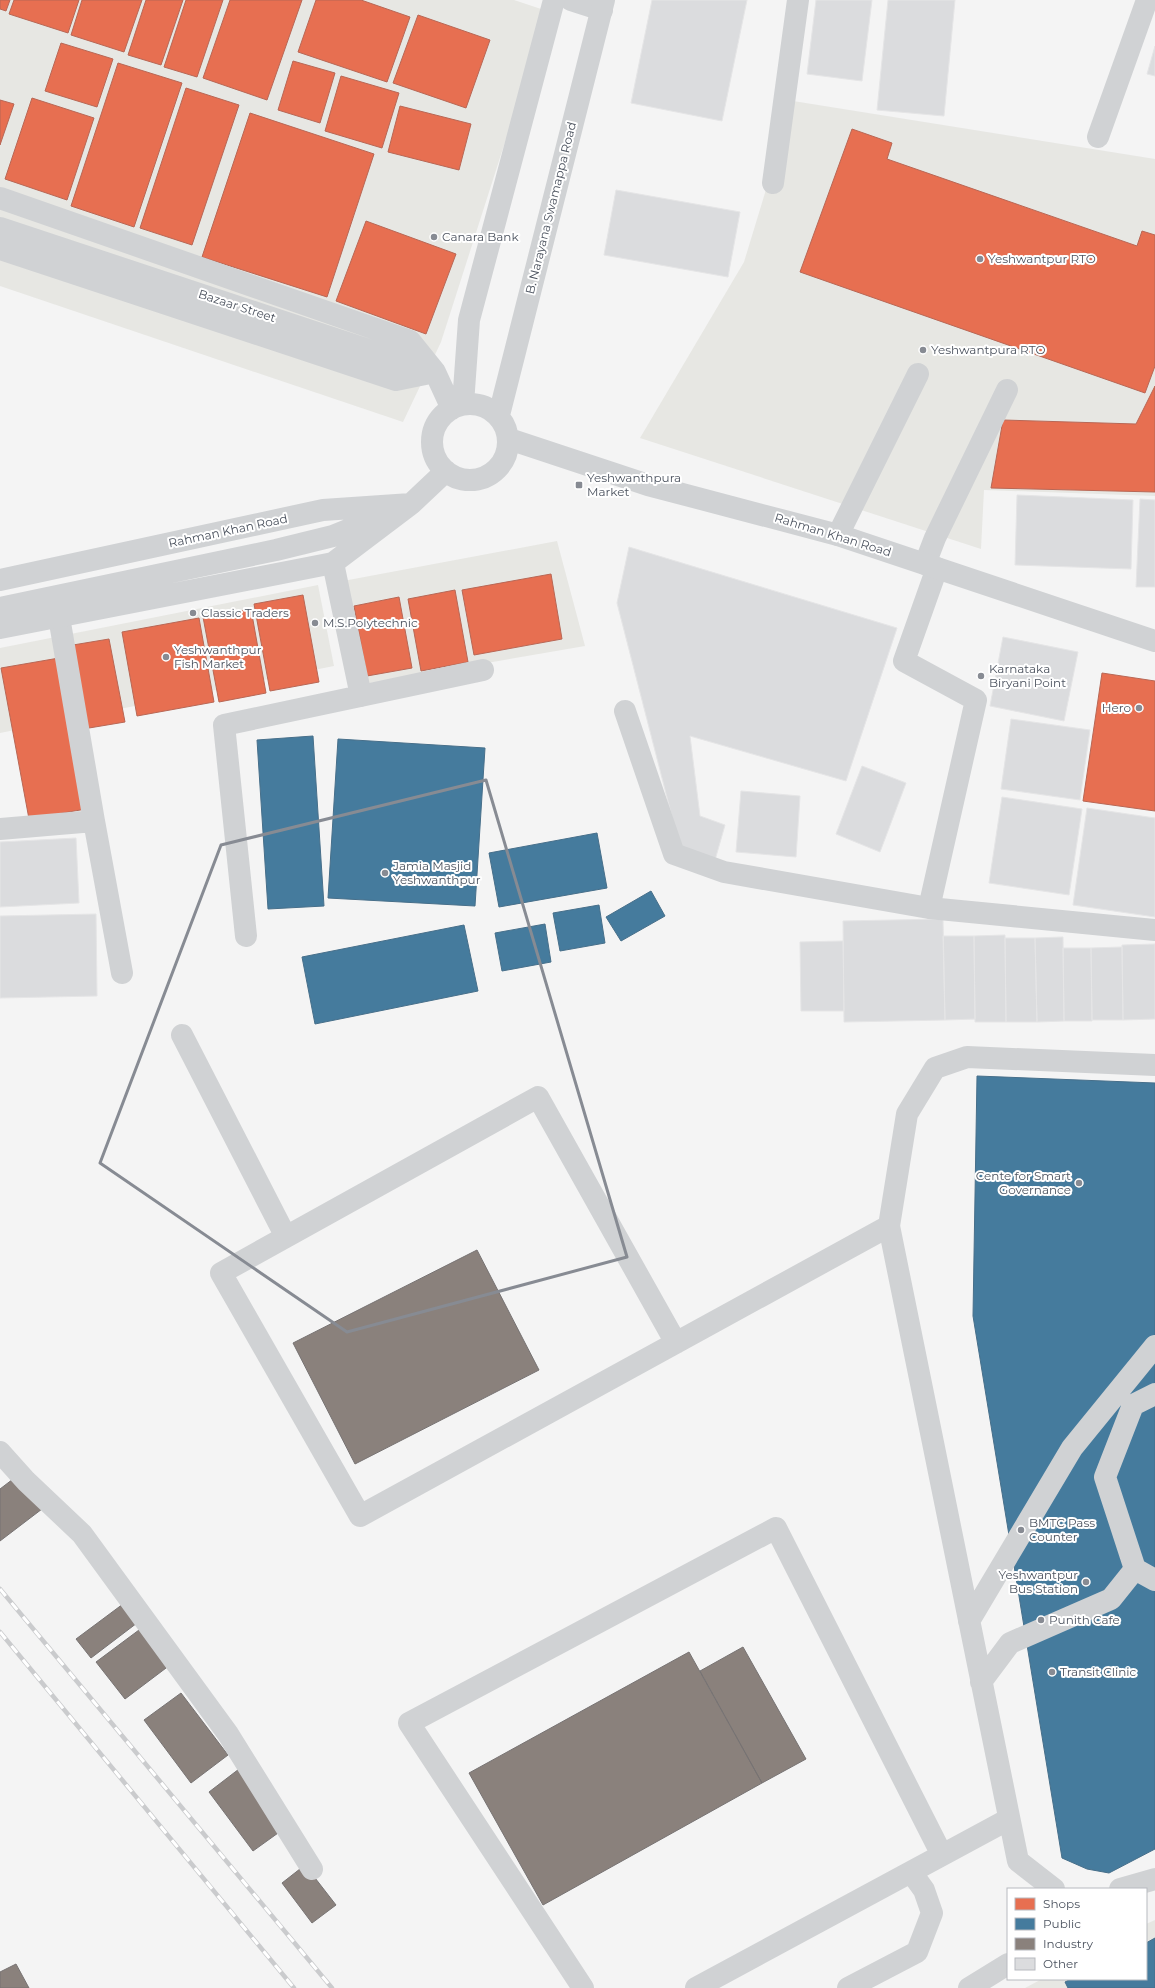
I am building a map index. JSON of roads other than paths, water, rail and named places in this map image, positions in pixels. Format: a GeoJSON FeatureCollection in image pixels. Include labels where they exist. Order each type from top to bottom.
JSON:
{"type":"FeatureCollection","features":[{"type":"Feature","properties":{"kind":"street"},"geometry":{"type":"LineString","coordinates":[[458,406],[469,320],[554,0]]}},
{"type":"Feature","properties":{"kind":"street"},"geometry":{"type":"LineString","coordinates":[[571,0],[603,5]]}},
{"type":"Feature","properties":{"kind":"street"},"geometry":{"type":"LineString","coordinates":[[773,182],[798,0]]}},
{"type":"Feature","properties":{"kind":"street"},"geometry":{"type":"LineString","coordinates":[[1098,137],[1146,0]]}},
{"type":"Feature","properties":{"kind":"street","name":"B. Narayana Swamappa Road"},"geometry":{"type":"LineString","coordinates":[[498,416],[603,5]]}},
{"type":"Feature","properties":{"kind":"street"},"geometry":{"type":"LineString","coordinates":[[0,198],[410,341],[435,372],[458,406]]}},
{"type":"Feature","properties":{"kind":"street","name":"Bazaar Street"},"geometry":{"type":"LineString","coordinates":[[0,228],[435,372]]}},
{"type":"Feature","properties":{"kind":"street"},"geometry":{"type":"LineString","coordinates":[[0,249],[396,380],[435,372]]}},
{"type":"Feature","properties":{"kind":"street"},"geometry":{"type":"LineString","coordinates":[[838,534],[918,374]]}},
{"type":"Feature","properties":{"kind":"street"},"geometry":{"type":"LineString","coordinates":[[929,908],[976,700],[904,661],[931,566],[935,538],[1007,390]]}},
{"type":"Feature","properties":{"kind":"street"},"geometry":{"type":"LineString","coordinates":[[475,404],[487,408],[498,416],[506,426],[509,439],[508,452],[502,465],[492,474],[480,479],[466,480],[454,477],[436,460],[432,449],[432,437],[436,425],[442,416],[458,406],[475,404]]}},
{"type":"Feature","properties":{"kind":"street","name":"Rahman Khan Road"},"geometry":{"type":"LineString","coordinates":[[509,439],[648,485],[838,534],[1155,641]]}},
{"type":"Feature","properties":{"kind":"street"},"geometry":{"type":"LineString","coordinates":[[0,628],[333,563],[411,504],[446,471]]}},
{"type":"Feature","properties":{"kind":"street"},"geometry":{"type":"LineString","coordinates":[[0,608],[276,550],[326,538],[411,504]]}},
{"type":"Feature","properties":{"kind":"street","name":"Rahman Khan Road"},"geometry":{"type":"LineString","coordinates":[[0,580],[323,510],[411,504]]}},
{"type":"Feature","properties":{"kind":"street"},"geometry":{"type":"LineString","coordinates":[[333,563],[361,696]]}},
{"type":"Feature","properties":{"kind":"street"},"geometry":{"type":"LineString","coordinates":[[59,617],[122,972]]}},
{"type":"Feature","properties":{"kind":"street"},"geometry":{"type":"LineString","coordinates":[[246,936],[224,725],[484,670]]}},
{"type":"Feature","properties":{"kind":"street"},"geometry":{"type":"LineString","coordinates":[[625,711],[674,854],[724,872],[929,908],[1155,930]]}},
{"type":"Feature","properties":{"kind":"street"},"geometry":{"type":"LineString","coordinates":[[0,829],[94,821]]}},
{"type":"Feature","properties":{"kind":"street"},"geometry":{"type":"LineString","coordinates":[[182,1035],[286,1237]]}},
{"type":"Feature","properties":{"kind":"street"},"geometry":{"type":"LineString","coordinates":[[1053,1888],[1018,1861],[968,1621],[889,1226],[907,1114],[935,1068],[968,1057],[1155,1065]]}},
{"type":"Feature","properties":{"kind":"street"},"geometry":{"type":"LineString","coordinates":[[676,1343],[538,1097],[222,1273],[360,1516],[676,1343],[889,1226]]}},
{"type":"Feature","properties":{"kind":"street"},"geometry":{"type":"LineString","coordinates":[[968,1621],[1072,1448],[1155,1346]]}},
{"type":"Feature","properties":{"kind":"street"},"geometry":{"type":"LineString","coordinates":[[1155,1394],[1134,1406],[1105,1478],[1135,1569],[1155,1580]]}},
{"type":"Feature","properties":{"kind":"street"},"geometry":{"type":"LineString","coordinates":[[0,1452],[26,1481],[82,1534],[228,1734],[312,1869]]}},
{"type":"Feature","properties":{"kind":"street"},"geometry":{"type":"LineString","coordinates":[[583,1988],[409,1723],[776,1528],[942,1855]]}},
{"type":"Feature","properties":{"kind":"street"},"geometry":{"type":"LineString","coordinates":[[981,1682],[1010,1643],[1111,1599],[1135,1569]]}},
{"type":"Feature","properties":{"kind":"street"},"geometry":{"type":"LineString","coordinates":[[696,1988],[1009,1819]]}},
{"type":"Feature","properties":{"kind":"street"},"geometry":{"type":"LineString","coordinates":[[848,1988],[917,1952],[932,1913],[924,1890],[911,1872]]}},
{"type":"Feature","properties":{"kind":"street"},"geometry":{"type":"LineString","coordinates":[[1124,1888],[1155,1879]]}},
{"type":"Feature","properties":{"kind":"street"},"geometry":{"type":"LineString","coordinates":[[969,1988],[1007,1965]]}},
{"type":"Feature","properties":{"kind":"railway"},"geometry":{"type":"LineString","coordinates":[[0,1589],[332,1988]]}},
{"type":"Feature","properties":{"kind":"railway"},"geometry":{"type":"LineString","coordinates":[[0,1632],[294,1988]]}},
{"type":"Feature","properties":{"kind":"place","name":"Canara Bank"},"geometry":{"type":"Point","coordinates":[434,237]}},
{"type":"Feature","properties":{"kind":"place","name":"Yeshwantpur RTO"},"geometry":{"type":"Point","coordinates":[980,259]}},
{"type":"Feature","properties":{"kind":"place","name":"Yeshwantpura RTO"},"geometry":{"type":"Point","coordinates":[923,350]}},
{"type":"Feature","properties":{"kind":"place","name":"Yeshwanthpura Market"},"geometry":{"type":"Point","coordinates":[579,485]}},
{"type":"Feature","properties":{"kind":"place","name":"Classic Traders"},"geometry":{"type":"Point","coordinates":[193,613]}},
{"type":"Feature","properties":{"kind":"place","name":"M.S.Polytechnic"},"geometry":{"type":"Point","coordinates":[315,623]}},
{"type":"Feature","properties":{"kind":"place","name":"Yeshwanthpur Fish Market"},"geometry":{"type":"Point","coordinates":[166,657]}},
{"type":"Feature","properties":{"kind":"place","name":"Karnataka Biryani Point"},"geometry":{"type":"Point","coordinates":[981,676]}},
{"type":"Feature","properties":{"kind":"place","name":"Hero"},"geometry":{"type":"Point","coordinates":[1139,708]}},
{"type":"Feature","properties":{"kind":"place","name":"Jamia Masjid Yeshwanthpur"},"geometry":{"type":"Point","coordinates":[385,873]}},
{"type":"Feature","properties":{"kind":"place","name":"Cente for Smart Governance"},"geometry":{"type":"Point","coordinates":[1079,1183]}},
{"type":"Feature","properties":{"kind":"place","name":"BMTC Pass Counter"},"geometry":{"type":"Point","coordinates":[1021,1530]}},
{"type":"Feature","properties":{"kind":"place","name":"Yeshwantpur Bus Station"},"geometry":{"type":"Point","coordinates":[1086,1582]}},
{"type":"Feature","properties":{"kind":"place","name":"Punith Cafe"},"geometry":{"type":"Point","coordinates":[1041,1620]}},
{"type":"Feature","properties":{"kind":"place","name":"Transit Clinic"},"geometry":{"type":"Point","coordinates":[1052,1672]}}]}
